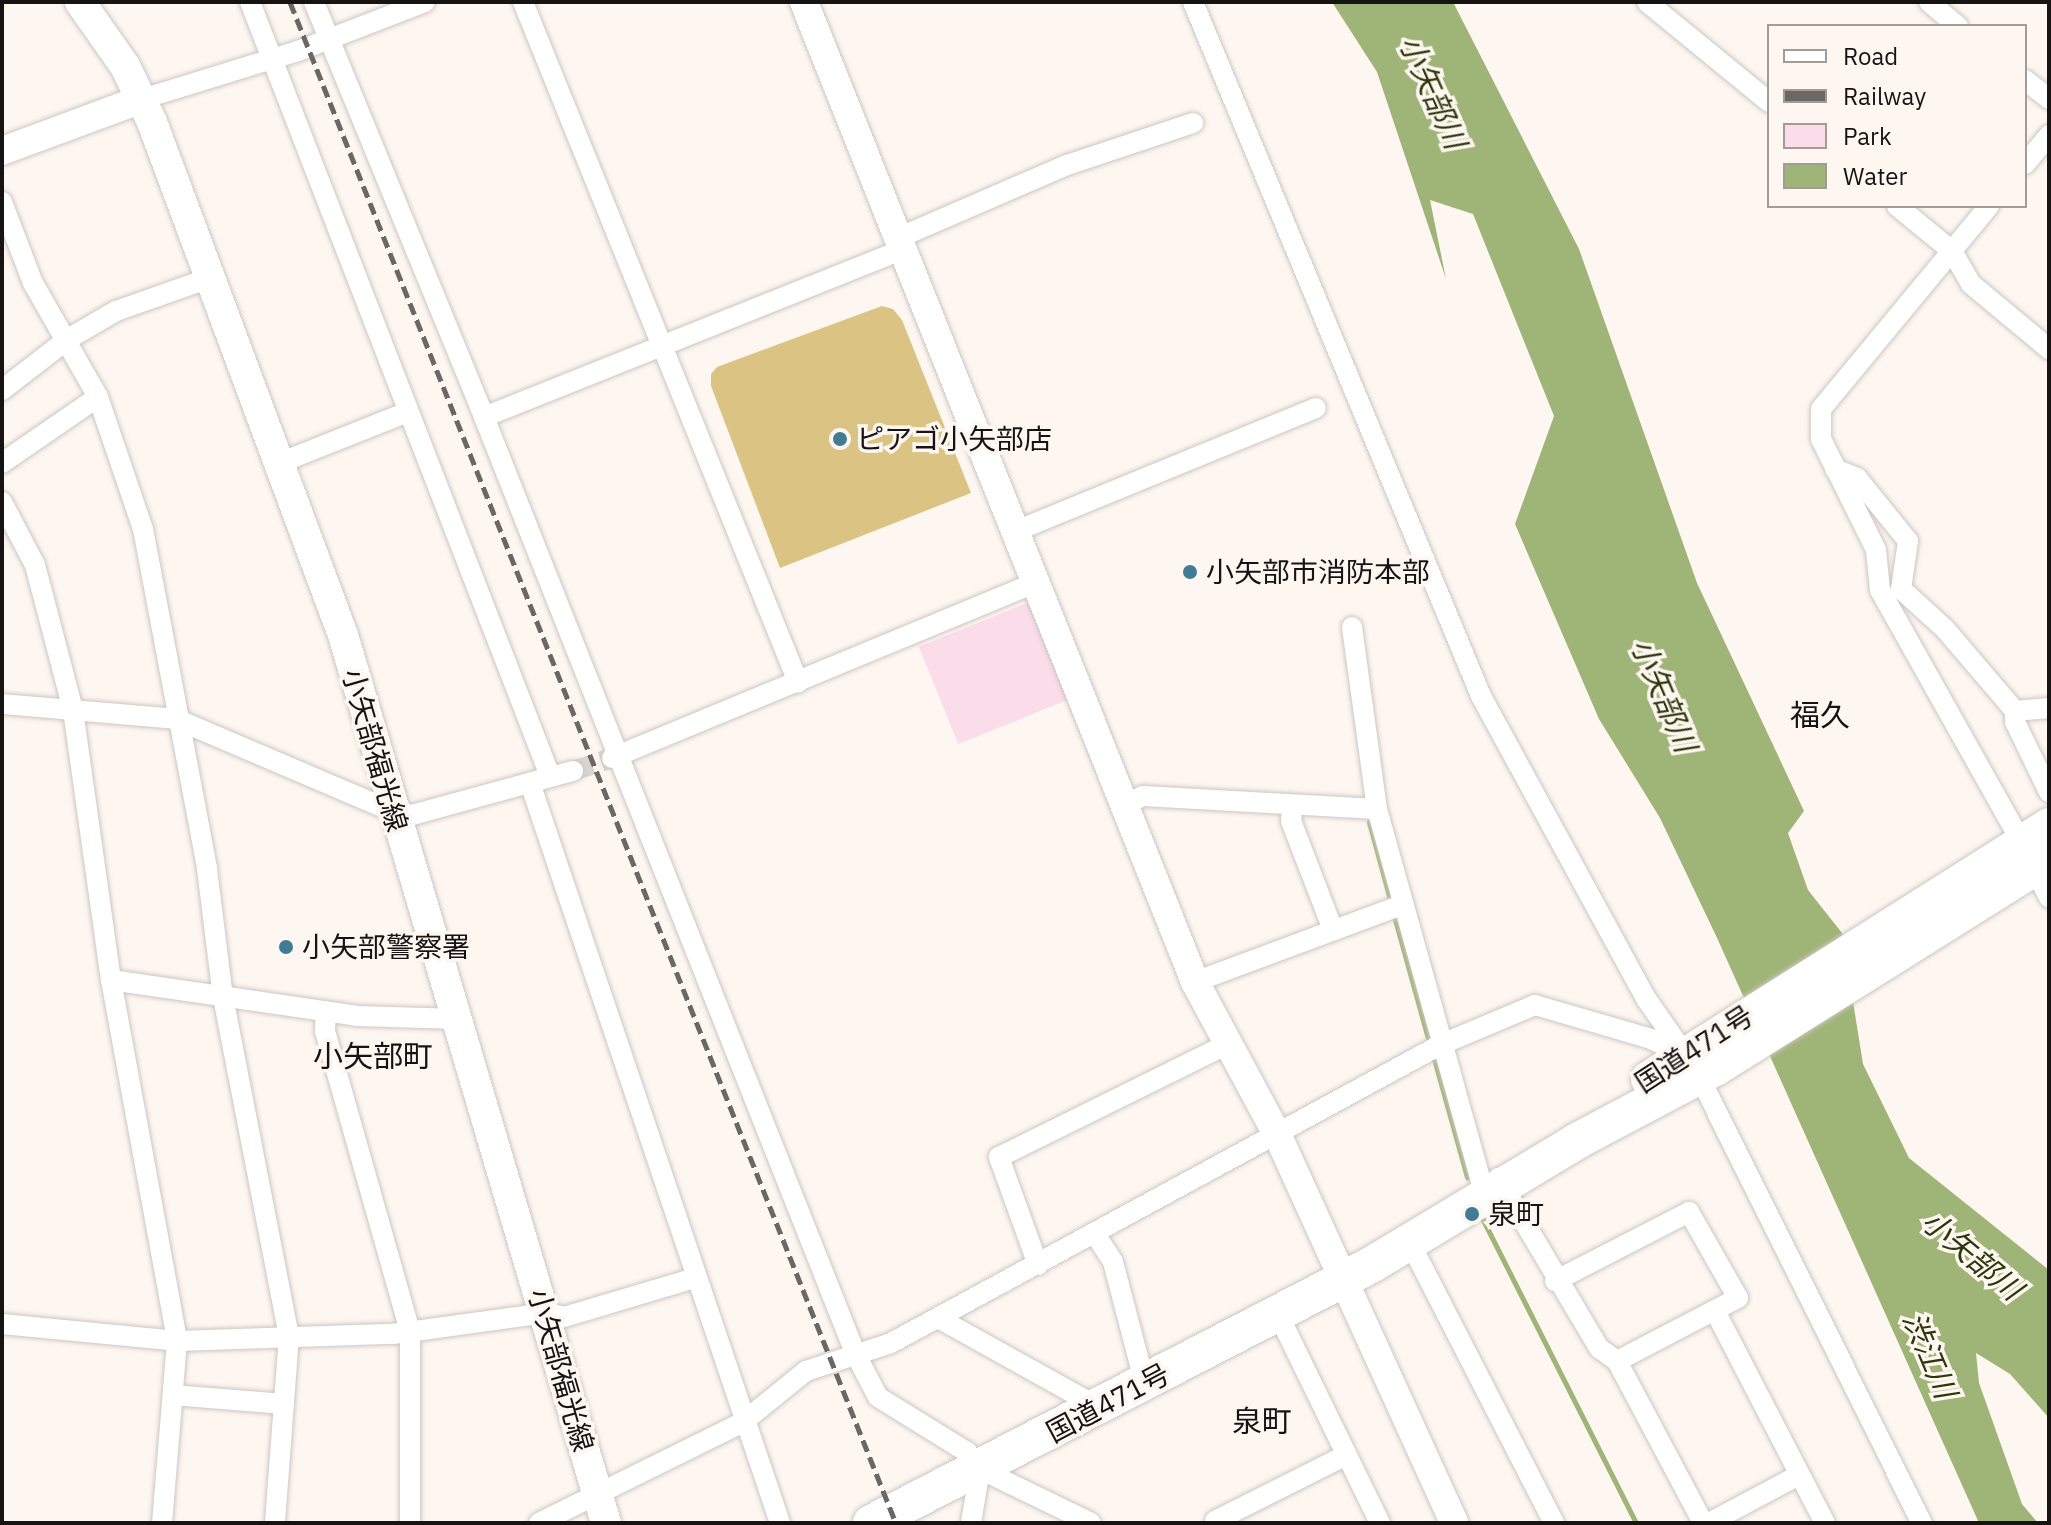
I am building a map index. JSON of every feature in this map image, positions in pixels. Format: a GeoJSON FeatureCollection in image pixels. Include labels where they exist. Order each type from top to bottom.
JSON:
{"type":"FeatureCollection","features":[{"type":"Feature","properties":{"kind":"highway","name":"国道471号"},"geometry":{"type":"LineString","coordinates":[[871,1523],[1100,1408],[1343,1278],[1491,1185],[2033,860]]}},
{"type":"Feature","properties":{"kind":"main road","name":"小矢部福光線"},"geometry":{"type":"LineString","coordinates":[[80,2],[142,99],[343,635],[392,811],[547,1313],[601,1509]]}},
{"type":"Feature","properties":{"kind":"street"},"geometry":{"type":"LineString","coordinates":[[250,2],[550,776]]}},
{"type":"Feature","properties":{"kind":"street"},"geometry":{"type":"LineString","coordinates":[[314,2],[484,417],[616,757],[856,1355],[878,1397],[967,1452],[980,1469],[1091,1523]]}},
{"type":"Feature","properties":{"kind":"street"},"geometry":{"type":"LineString","coordinates":[[2,151],[142,99],[270,60],[425,2]]}},
{"type":"Feature","properties":{"kind":"street"},"geometry":{"type":"LineString","coordinates":[[523,2],[798,682]]}},
{"type":"Feature","properties":{"kind":"street"},"geometry":{"type":"LineString","coordinates":[[804,2],[1195,982],[1226,1045],[1278,1136],[1454,1523]]}},
{"type":"Feature","properties":{"kind":"street"},"geometry":{"type":"LineString","coordinates":[[1193,2],[1481,696],[1639,987],[1701,1060],[1922,1523]]}},
{"type":"Feature","properties":{"kind":"street"},"geometry":{"type":"LineString","coordinates":[[1647,2],[1767,100]]}},
{"type":"Feature","properties":{"kind":"street"},"geometry":{"type":"LineString","coordinates":[[1929,2],[1956,24]]}},
{"type":"Feature","properties":{"kind":"street"},"geometry":{"type":"LineString","coordinates":[[2027,82],[2049,99]]}},
{"type":"Feature","properties":{"kind":"street"},"geometry":{"type":"LineString","coordinates":[[484,417],[900,243],[1067,165],[1193,123]]}},
{"type":"Feature","properties":{"kind":"street"},"geometry":{"type":"LineString","coordinates":[[2027,162],[2049,135]]}},
{"type":"Feature","properties":{"kind":"street"},"geometry":{"type":"LineString","coordinates":[[2,202],[33,283],[68,339],[98,397],[143,529],[176,719],[207,869],[223,997],[289,1336],[275,1523]]}},
{"type":"Feature","properties":{"kind":"street"},"geometry":{"type":"LineString","coordinates":[[1899,208],[1952,251],[1971,284],[2045,339]]}},
{"type":"Feature","properties":{"kind":"street"},"geometry":{"type":"LineString","coordinates":[[1987,208],[1821,409],[1821,439],[1876,550],[1880,590],[2033,860]]}},
{"type":"Feature","properties":{"kind":"street"},"geometry":{"type":"LineString","coordinates":[[2,390],[68,339],[130,305],[207,279]]}},
{"type":"Feature","properties":{"kind":"street"},"geometry":{"type":"LineString","coordinates":[[2,463],[98,397]]}},
{"type":"Feature","properties":{"kind":"street"},"geometry":{"type":"LineString","coordinates":[[1016,531],[1316,408]]}},
{"type":"Feature","properties":{"kind":"street"},"geometry":{"type":"LineString","coordinates":[[277,464],[408,412]]}},
{"type":"Feature","properties":{"kind":"street"},"geometry":{"type":"LineString","coordinates":[[1835,469],[1857,478],[1908,541],[1901,589],[1945,629],[2015,711],[2015,722],[2049,792]]}},
{"type":"Feature","properties":{"kind":"street"},"geometry":{"type":"LineString","coordinates":[[2,502],[35,565],[73,710],[111,980],[177,1341],[162,1523]]}},
{"type":"Feature","properties":{"kind":"street"},"geometry":{"type":"LineString","coordinates":[[616,757],[1037,582]]}},
{"type":"Feature","properties":{"kind":"street"},"geometry":{"type":"LineString","coordinates":[[1352,627],[1377,809],[1440,1045],[1491,1185],[1599,1348],[1617,1361],[1706,1523],[1799,1475]]}},
{"type":"Feature","properties":{"kind":"street"},"geometry":{"type":"LineString","coordinates":[[2,704],[176,719],[392,811],[412,815],[573,771]]}},
{"type":"Feature","properties":{"kind":"street"},"geometry":{"type":"LineString","coordinates":[[2015,711],[2049,708]]}},
{"type":"Feature","properties":{"kind":"street"},"geometry":{"type":"LineString","coordinates":[[530,783],[743,1422],[780,1523]]}},
{"type":"Feature","properties":{"kind":"street"},"geometry":{"type":"LineString","coordinates":[[1125,805],[1143,796],[1292,808],[1377,809]]}},
{"type":"Feature","properties":{"kind":"street"},"geometry":{"type":"LineString","coordinates":[[1292,808],[1291,821],[1333,930]]}},
{"type":"Feature","properties":{"kind":"street"},"geometry":{"type":"LineString","coordinates":[[1195,982],[1402,905]]}},
{"type":"Feature","properties":{"kind":"street"},"geometry":{"type":"LineString","coordinates":[[111,980],[326,1011],[458,1019]]}},
{"type":"Feature","properties":{"kind":"street"},"geometry":{"type":"LineString","coordinates":[[539,1523],[601,1509],[743,1422],[806,1371],[856,1355],[938,1318],[1278,1136],[1440,1045],[1535,1005],[1651,1039],[1701,1060]]}},
{"type":"Feature","properties":{"kind":"street"},"geometry":{"type":"LineString","coordinates":[[326,1011],[325,1031],[410,1332],[410,1523]]}},
{"type":"Feature","properties":{"kind":"street"},"geometry":{"type":"LineString","coordinates":[[1038,1265],[999,1157],[1226,1045]]}},
{"type":"Feature","properties":{"kind":"street"},"geometry":{"type":"LineString","coordinates":[[1555,1281],[1689,1212],[1738,1298],[1617,1361]]}},
{"type":"Feature","properties":{"kind":"street"},"geometry":{"type":"LineString","coordinates":[[1095,1234],[1113,1262],[1145,1384]]}},
{"type":"Feature","properties":{"kind":"street"},"geometry":{"type":"LineString","coordinates":[[1407,1236],[1554,1523]]}},
{"type":"Feature","properties":{"kind":"street"},"geometry":{"type":"LineString","coordinates":[[2,1324],[177,1341],[410,1332],[547,1313],[564,1317],[695,1278]]}},
{"type":"Feature","properties":{"kind":"street"},"geometry":{"type":"LineString","coordinates":[[1715,1311],[1825,1523]]}},
{"type":"Feature","properties":{"kind":"street"},"geometry":{"type":"LineString","coordinates":[[1278,1314],[1380,1523]]}},
{"type":"Feature","properties":{"kind":"street"},"geometry":{"type":"LineString","coordinates":[[938,1318],[1100,1408]]}},
{"type":"Feature","properties":{"kind":"street"},"geometry":{"type":"LineString","coordinates":[[173,1395],[284,1404]]}},
{"type":"Feature","properties":{"kind":"street"},"geometry":{"type":"LineString","coordinates":[[1215,1521],[1346,1455]]}},
{"type":"Feature","properties":{"kind":"street"},"geometry":{"type":"LineString","coordinates":[[971,1523],[980,1469]]}},
{"type":"Feature","properties":{"kind":"green space"},"geometry":{"type":"Polygon","coordinates":[[[1032,601],[1071,698],[958,744],[919,647],[1032,601]]]}},
{"type":"Feature","properties":{"kind":"water"},"geometry":{"type":"Polygon","coordinates":[[[1332,2],[1453,2],[1579,249],[1697,583],[1804,811],[1788,833],[1808,890],[1842,933],[1863,1064],[1909,1158],[2049,1270],[2049,1418],[2010,1374],[1976,1353],[1979,1383],[2022,1504],[2038,1523],[1979,1523],[1718,940],[1660,818],[1599,719],[1515,524],[1554,416],[1473,214],[1430,200],[1446,279],[1377,72],[1332,2]]]}},
{"type":"Feature","properties":{"kind":"building","name":"ピアゴ小矢部店"},"geometry":{"type":"Polygon","coordinates":[[[882,306],[893,309],[902,320],[971,493],[780,568],[711,386],[711,374],[717,367],[882,306]]]}},
{"type":"Feature","properties":{"kind":"waterway"},"geometry":{"type":"LineString","coordinates":[[1369,822],[1391,903]]}},
{"type":"Feature","properties":{"kind":"waterway"},"geometry":{"type":"LineString","coordinates":[[1393,912],[1430,1045]]}},
{"type":"Feature","properties":{"kind":"waterway"},"geometry":{"type":"LineString","coordinates":[[1433,1055],[1467,1177]]}},
{"type":"Feature","properties":{"kind":"waterway"},"geometry":{"type":"LineString","coordinates":[[1481,1216],[1636,1523]]}},
{"type":"Feature","properties":{"kind":"tunnel"},"geometry":{"type":"LineString","coordinates":[[573,771],[612,758]]}},
{"type":"Feature","properties":{"kind":"railway"},"geometry":{"type":"LineString","coordinates":[[290,2],[896,1523]]}},
{"type":"Feature","properties":{"kind":"place","name":"ピアゴ小矢部店"},"geometry":{"type":"Point","coordinates":[840,439]}},
{"type":"Feature","properties":{"kind":"place","name":"小矢部市消防本部"},"geometry":{"type":"Point","coordinates":[1190,572]}},
{"type":"Feature","properties":{"kind":"place","name":"小矢部警察署"},"geometry":{"type":"Point","coordinates":[286,947]}},
{"type":"Feature","properties":{"kind":"place","name":"泉町"},"geometry":{"type":"Point","coordinates":[1472,1214]}},
{"type":"Feature","properties":{"kind":"district","name":"福久"},"geometry":{"type":"Point","coordinates":[1820,715]}},
{"type":"Feature","properties":{"kind":"district","name":"小矢部町"},"geometry":{"type":"Point","coordinates":[373,1056]}},
{"type":"Feature","properties":{"kind":"district","name":"泉町"},"geometry":{"type":"Point","coordinates":[1262,1421]}},
{"type":"Feature","properties":{"kind":"water label","name":"小矢部川"},"geometry":{"type":"Point","coordinates":[1433,92]}},
{"type":"Feature","properties":{"kind":"water label","name":"小矢部川"},"geometry":{"type":"Point","coordinates":[1664,695]}},
{"type":"Feature","properties":{"kind":"water label","name":"小矢部川"},"geometry":{"type":"Point","coordinates":[1972,1255]}},
{"type":"Feature","properties":{"kind":"water label","name":"渋江川"},"geometry":{"type":"Point","coordinates":[1930,1355]}}]}
